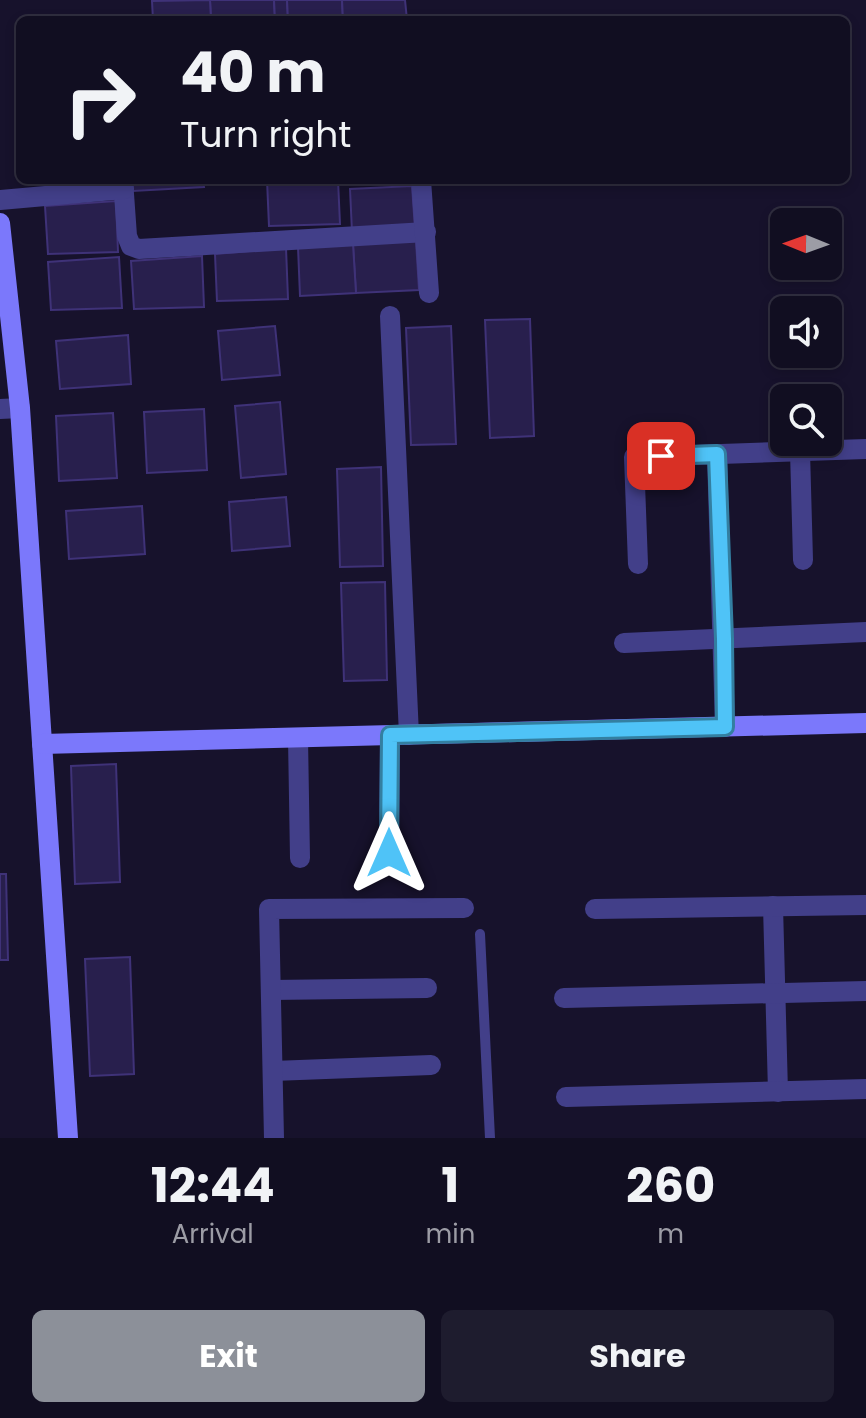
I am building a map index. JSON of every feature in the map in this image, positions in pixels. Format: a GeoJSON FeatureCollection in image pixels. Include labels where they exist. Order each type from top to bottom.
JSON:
{"type":"FeatureCollection","features":[{"type":"Feature","properties":{"kind":"street"},"geometry":{"type":"LineString","coordinates":[[0,200],[123,184],[127,236],[131,246],[139,249],[426,232]]}},
{"type":"Feature","properties":{"kind":"street"},"geometry":{"type":"LineString","coordinates":[[421,184],[429,293]]}},
{"type":"Feature","properties":{"kind":"street"},"geometry":{"type":"LineString","coordinates":[[0,223],[10,408],[42,744],[68,1138]]}},
{"type":"Feature","properties":{"kind":"street"},"geometry":{"type":"LineString","coordinates":[[389,853],[399,735],[390,316]]}},
{"type":"Feature","properties":{"kind":"street"},"geometry":{"type":"LineString","coordinates":[[842,450],[866,449]]}},
{"type":"Feature","properties":{"kind":"street"},"geometry":{"type":"LineString","coordinates":[[638,564],[634,457],[770,452]]}},
{"type":"Feature","properties":{"kind":"street"},"geometry":{"type":"LineString","coordinates":[[717,454],[725,727]]}},
{"type":"Feature","properties":{"kind":"street"},"geometry":{"type":"LineString","coordinates":[[800,456],[803,560]]}},
{"type":"Feature","properties":{"kind":"street"},"geometry":{"type":"LineString","coordinates":[[624,643],[866,632]]}},
{"type":"Feature","properties":{"kind":"street"},"geometry":{"type":"LineString","coordinates":[[42,744],[866,723]]}},
{"type":"Feature","properties":{"kind":"street"},"geometry":{"type":"LineString","coordinates":[[298,738],[300,858]]}},
{"type":"Feature","properties":{"kind":"street"},"geometry":{"type":"LineString","coordinates":[[595,909],[866,905]]}},
{"type":"Feature","properties":{"kind":"street"},"geometry":{"type":"LineString","coordinates":[[773,906],[778,1092]]}},
{"type":"Feature","properties":{"kind":"street"},"geometry":{"type":"LineString","coordinates":[[274,1138],[269,909],[464,908]]}},
{"type":"Feature","properties":{"kind":"street"},"geometry":{"type":"LineString","coordinates":[[271,990],[427,988]]}},
{"type":"Feature","properties":{"kind":"street"},"geometry":{"type":"LineString","coordinates":[[564,998],[866,991]]}},
{"type":"Feature","properties":{"kind":"street"},"geometry":{"type":"LineString","coordinates":[[273,1071],[431,1065]]}},
{"type":"Feature","properties":{"kind":"street"},"geometry":{"type":"LineString","coordinates":[[566,1097],[866,1089]]}},
{"type":"Feature","properties":{"kind":"lane"},"geometry":{"type":"LineString","coordinates":[[480,934],[490,1138]]}},
{"type":"Feature","properties":{"kind":"building"},"geometry":{"type":"Polygon","coordinates":[[[210,0],[274,0],[275,16],[211,16],[210,0]]]}},
{"type":"Feature","properties":{"kind":"building"},"geometry":{"type":"Polygon","coordinates":[[[210,0],[211,16],[153,16],[152,1],[210,0]]]}},
{"type":"Feature","properties":{"kind":"building"},"geometry":{"type":"Polygon","coordinates":[[[274,0],[287,0],[288,16],[275,16],[274,0]]]}},
{"type":"Feature","properties":{"kind":"building"},"geometry":{"type":"Polygon","coordinates":[[[287,0],[342,0],[343,16],[288,16],[287,0]]]}},
{"type":"Feature","properties":{"kind":"building"},"geometry":{"type":"Polygon","coordinates":[[[342,0],[405,0],[407,16],[343,16],[342,0]]]}},
{"type":"Feature","properties":{"kind":"building"},"geometry":{"type":"Polygon","coordinates":[[[132,184],[204,184],[204,187],[133,191],[132,184]]]}},
{"type":"Feature","properties":{"kind":"building"},"geometry":{"type":"Polygon","coordinates":[[[267,184],[338,184],[340,224],[269,226],[267,184]]]}},
{"type":"Feature","properties":{"kind":"building"},"geometry":{"type":"Polygon","coordinates":[[[412,186],[415,229],[352,232],[350,189],[412,186]]]}},
{"type":"Feature","properties":{"kind":"building"},"geometry":{"type":"Polygon","coordinates":[[[116,201],[118,252],[48,254],[45,206],[116,201]]]}},
{"type":"Feature","properties":{"kind":"building"},"geometry":{"type":"Polygon","coordinates":[[[416,241],[419,290],[356,293],[353,244],[416,241]]]}},
{"type":"Feature","properties":{"kind":"building"},"geometry":{"type":"Polygon","coordinates":[[[353,244],[356,293],[300,296],[298,247],[353,244]]]}},
{"type":"Feature","properties":{"kind":"building"},"geometry":{"type":"Polygon","coordinates":[[[286,248],[288,299],[217,301],[215,254],[286,248]]]}},
{"type":"Feature","properties":{"kind":"building"},"geometry":{"type":"Polygon","coordinates":[[[202,256],[204,307],[134,309],[131,261],[202,256]]]}},
{"type":"Feature","properties":{"kind":"building"},"geometry":{"type":"Polygon","coordinates":[[[119,257],[122,308],[51,310],[48,262],[119,257]]]}},
{"type":"Feature","properties":{"kind":"building"},"geometry":{"type":"Polygon","coordinates":[[[530,319],[534,436],[490,438],[485,320],[530,319]]]}},
{"type":"Feature","properties":{"kind":"building"},"geometry":{"type":"Polygon","coordinates":[[[275,326],[280,375],[222,380],[218,331],[275,326]]]}},
{"type":"Feature","properties":{"kind":"building"},"geometry":{"type":"Polygon","coordinates":[[[451,326],[456,444],[411,445],[406,328],[451,326]]]}},
{"type":"Feature","properties":{"kind":"building"},"geometry":{"type":"Polygon","coordinates":[[[128,335],[131,384],[60,389],[56,341],[128,335]]]}},
{"type":"Feature","properties":{"kind":"building"},"geometry":{"type":"Polygon","coordinates":[[[280,402],[286,474],[241,478],[235,406],[280,402]]]}},
{"type":"Feature","properties":{"kind":"building"},"geometry":{"type":"Polygon","coordinates":[[[204,409],[207,470],[147,473],[144,412],[204,409]]]}},
{"type":"Feature","properties":{"kind":"building"},"geometry":{"type":"Polygon","coordinates":[[[113,413],[117,478],[59,481],[56,416],[113,413]]]}},
{"type":"Feature","properties":{"kind":"building"},"geometry":{"type":"Polygon","coordinates":[[[381,467],[383,566],[340,567],[337,469],[381,467]]]}},
{"type":"Feature","properties":{"kind":"building"},"geometry":{"type":"Polygon","coordinates":[[[286,497],[290,546],[232,551],[229,502],[286,497]]]}},
{"type":"Feature","properties":{"kind":"building"},"geometry":{"type":"Polygon","coordinates":[[[142,506],[145,554],[69,559],[66,511],[142,506]]]}},
{"type":"Feature","properties":{"kind":"building"},"geometry":{"type":"Polygon","coordinates":[[[385,582],[387,680],[344,681],[341,583],[385,582]]]}},
{"type":"Feature","properties":{"kind":"building"},"geometry":{"type":"Polygon","coordinates":[[[116,764],[120,882],[75,884],[71,766],[116,764]]]}},
{"type":"Feature","properties":{"kind":"building"},"geometry":{"type":"Polygon","coordinates":[[[0,874],[6,874],[8,960],[0,960],[0,874]]]}},
{"type":"Feature","properties":{"kind":"building"},"geometry":{"type":"Polygon","coordinates":[[[130,957],[134,1074],[90,1076],[85,959],[130,957]]]}},
{"type":"Feature","properties":{"kind":"route"},"geometry":{"type":"LineString","coordinates":[[389,853],[390,735],[725,727],[717,454],[661,456]]}}]}
